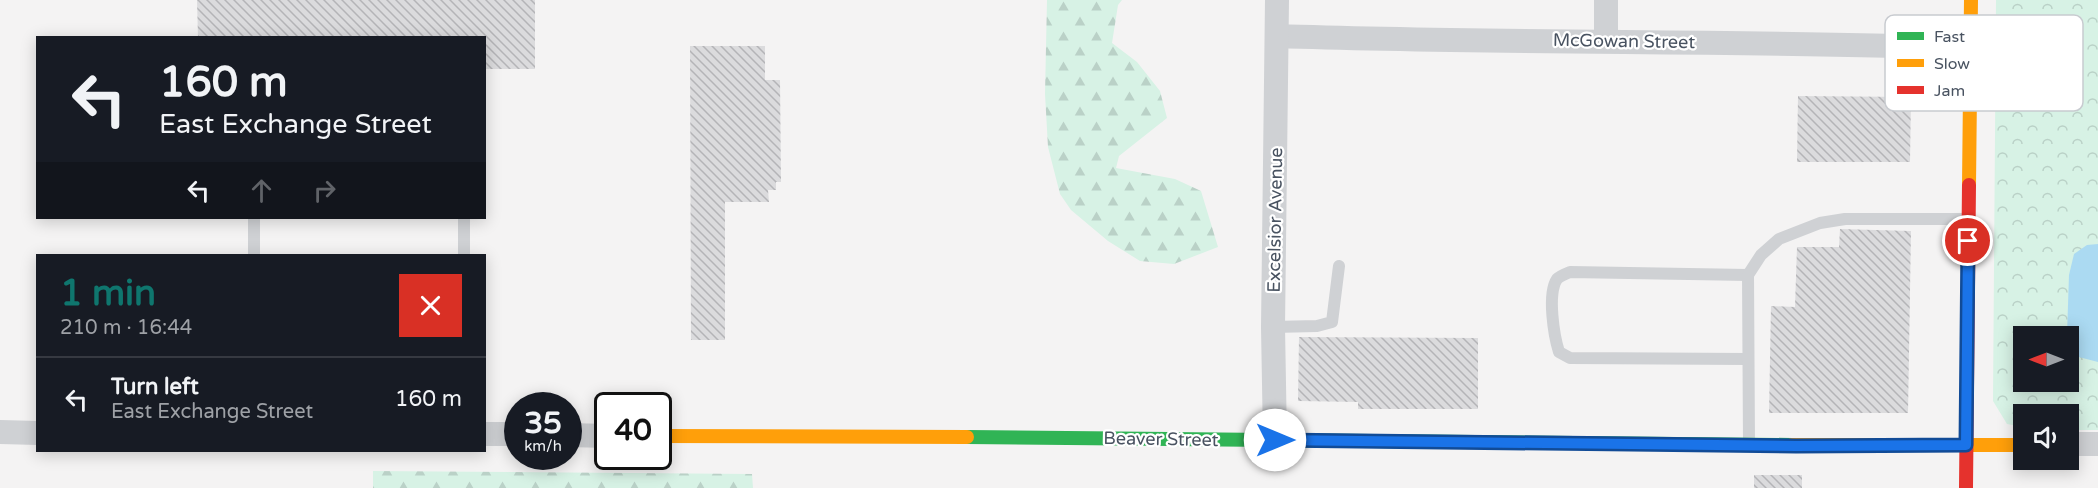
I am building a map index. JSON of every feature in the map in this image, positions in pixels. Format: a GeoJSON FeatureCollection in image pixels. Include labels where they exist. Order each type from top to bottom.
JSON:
{"type":"FeatureCollection","features":[{"type":"Feature","properties":{"kind":"street","name":"Excelsior Avenue"},"geometry":{"type":"LineString","coordinates":[[1275,440],[1273,327],[1277,0]]}},
{"type":"Feature","properties":{"kind":"street"},"geometry":{"type":"LineString","coordinates":[[1606,0],[1606,40]]}},
{"type":"Feature","properties":{"kind":"street","name":"McGowan Street"},"geometry":{"type":"LineString","coordinates":[[1277,36],[1885,46]]}},
{"type":"Feature","properties":{"kind":"street"},"geometry":{"type":"LineString","coordinates":[[1966,488],[1970,111]]}},
{"type":"Feature","properties":{"kind":"street"},"geometry":{"type":"LineString","coordinates":[[0,432],[36,433]]}},
{"type":"Feature","properties":{"kind":"street"},"geometry":{"type":"LineString","coordinates":[[486,434],[504,434]]}},
{"type":"Feature","properties":{"kind":"street","name":"Beaver Street"},"geometry":{"type":"LineString","coordinates":[[672,436],[1749,446],[2013,445]]}},
{"type":"Feature","properties":{"kind":"street"},"geometry":{"type":"LineString","coordinates":[[2079,444],[2098,444]]}},
{"type":"Feature","properties":{"kind":"lane"},"geometry":{"type":"LineString","coordinates":[[254,219],[254,254]]}},
{"type":"Feature","properties":{"kind":"lane"},"geometry":{"type":"LineString","coordinates":[[464,219],[464,254]]}},
{"type":"Feature","properties":{"kind":"lane"},"geometry":{"type":"LineString","coordinates":[[1749,446],[1748,276],[1761,255],[1779,239],[1820,223],[1845,219],[1969,219]]}},
{"type":"Feature","properties":{"kind":"lane"},"geometry":{"type":"LineString","coordinates":[[1273,327],[1317,326],[1332,322],[1339,266]]}},
{"type":"Feature","properties":{"kind":"lane"},"geometry":{"type":"LineString","coordinates":[[1748,276],[1570,272],[1558,277],[1552,290],[1555,338],[1559,352],[1570,358],[1748,359]]}},
{"type":"Feature","properties":{"kind":"green space"},"geometry":{"type":"Polygon","coordinates":[[[1047,0],[1122,0],[1118,5],[1112,43],[1137,62],[1160,91],[1167,118],[1119,156],[1116,168],[1175,179],[1201,191],[1218,247],[1174,264],[1140,261],[1108,241],[1071,210],[1060,194],[1048,147],[1045,94],[1047,0]]]}},
{"type":"Feature","properties":{"kind":"green space"},"geometry":{"type":"Polygon","coordinates":[[[1996,0],[2098,0],[2098,430],[2079,430],[2079,404],[2013,404],[2013,425],[2007,424],[1993,401],[1995,111],[2083,111],[2083,15],[1996,15],[1996,0]]]}},
{"type":"Feature","properties":{"kind":"green space"},"geometry":{"type":"Polygon","coordinates":[[[373,471],[752,474],[753,488],[373,488],[373,471]]]}},
{"type":"Feature","properties":{"kind":"water"},"geometry":{"type":"Polygon","coordinates":[[[2098,244],[2098,362],[2079,357],[2079,326],[2067,326],[2069,275],[2074,254],[2087,245],[2098,244]]]}},
{"type":"Feature","properties":{"kind":"building"},"geometry":{"type":"Polygon","coordinates":[[[197,0],[535,0],[535,69],[486,69],[486,36],[198,36],[197,0]]]}},
{"type":"Feature","properties":{"kind":"building"},"geometry":{"type":"Polygon","coordinates":[[[690,46],[765,46],[765,80],[780,80],[781,182],[776,182],[776,190],[768,190],[769,202],[725,202],[725,340],[691,340],[690,46]]]}},
{"type":"Feature","properties":{"kind":"building"},"geometry":{"type":"Polygon","coordinates":[[[1798,96],[1885,97],[1885,111],[1911,111],[1910,162],[1797,162],[1798,96]]]}},
{"type":"Feature","properties":{"kind":"building"},"geometry":{"type":"Polygon","coordinates":[[[1840,229],[1911,231],[1908,413],[1769,413],[1771,306],[1795,307],[1797,247],[1839,247],[1840,229]]]}},
{"type":"Feature","properties":{"kind":"building"},"geometry":{"type":"Polygon","coordinates":[[[1299,337],[1478,338],[1478,409],[1358,409],[1358,402],[1298,401],[1299,337]]]}},
{"type":"Feature","properties":{"kind":"building"},"geometry":{"type":"Polygon","coordinates":[[[1754,475],[1802,475],[1802,488],[1754,488],[1754,475]]]}},
{"type":"Feature","properties":{"kind":"traffic: fast"},"geometry":{"type":"LineString","coordinates":[[967,437],[1792,445]]}},
{"type":"Feature","properties":{"kind":"traffic: slow"},"geometry":{"type":"LineString","coordinates":[[1971,0],[1971,15]]}},
{"type":"Feature","properties":{"kind":"traffic: slow"},"geometry":{"type":"LineString","coordinates":[[1969,185],[1970,111]]}},
{"type":"Feature","properties":{"kind":"traffic: slow"},"geometry":{"type":"LineString","coordinates":[[672,436],[967,437]]}},
{"type":"Feature","properties":{"kind":"traffic: slow"},"geometry":{"type":"LineString","coordinates":[[1792,445],[2013,445]]}},
{"type":"Feature","properties":{"kind":"traffic: jam"},"geometry":{"type":"LineString","coordinates":[[1966,488],[1969,185]]}},
{"type":"Feature","properties":{"kind":"route"},"geometry":{"type":"LineString","coordinates":[[1275,440],[1796,446],[1966,445],[1968,241]]}}]}
